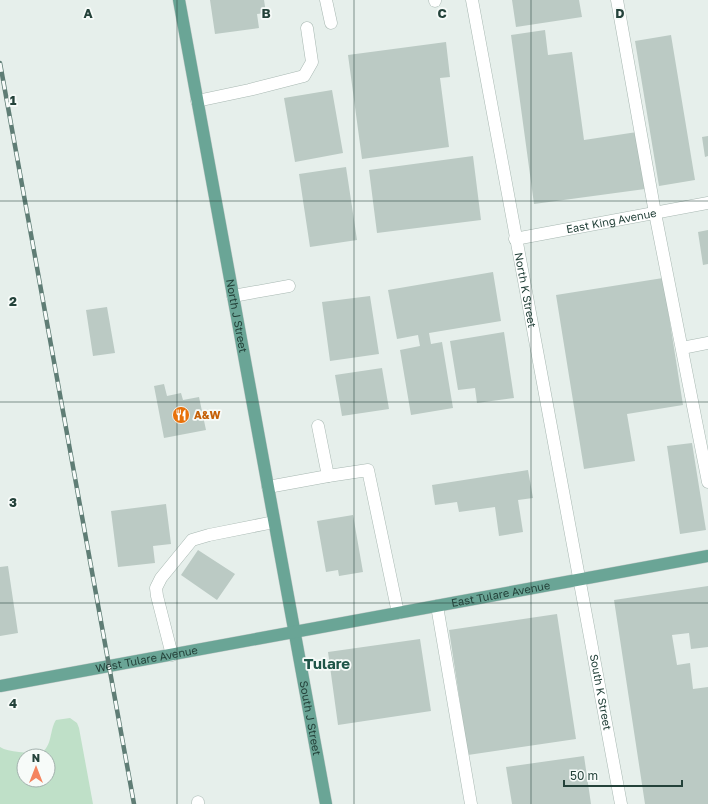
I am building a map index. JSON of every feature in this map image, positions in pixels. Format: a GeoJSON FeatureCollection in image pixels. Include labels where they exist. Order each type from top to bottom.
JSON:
{"type":"FeatureCollection","features":[{"type":"Feature","properties":{"kind":"main road","name":"North J Street"},"geometry":{"type":"LineString","coordinates":[[179,0],[294,632]]}},
{"type":"Feature","properties":{"kind":"main road","name":"East Tulare Avenue"},"geometry":{"type":"LineString","coordinates":[[294,632],[708,556]]}},
{"type":"Feature","properties":{"kind":"main road","name":"West Tulare Avenue"},"geometry":{"type":"LineString","coordinates":[[0,686],[172,656],[294,632]]}},
{"type":"Feature","properties":{"kind":"main road","name":"South J Street"},"geometry":{"type":"LineString","coordinates":[[294,632],[326,804]]}},
{"type":"Feature","properties":{"kind":"street"},"geometry":{"type":"LineString","coordinates":[[326,0],[331,23]]}},
{"type":"Feature","properties":{"kind":"street","name":"North K Street"},"geometry":{"type":"LineString","coordinates":[[472,0],[515,239],[581,580]]}},
{"type":"Feature","properties":{"kind":"street"},"geometry":{"type":"LineString","coordinates":[[617,0],[655,213],[682,348],[702,421],[708,482]]}},
{"type":"Feature","properties":{"kind":"street"},"geometry":{"type":"LineString","coordinates":[[197,101],[304,76],[312,62],[306,28]]}},
{"type":"Feature","properties":{"kind":"street","name":"East King Avenue"},"geometry":{"type":"LineString","coordinates":[[515,239],[708,203]]}},
{"type":"Feature","properties":{"kind":"street"},"geometry":{"type":"LineString","coordinates":[[233,296],[289,286]]}},
{"type":"Feature","properties":{"kind":"street"},"geometry":{"type":"LineString","coordinates":[[682,348],[708,344]]}},
{"type":"Feature","properties":{"kind":"street"},"geometry":{"type":"LineString","coordinates":[[318,426],[328,476]]}},
{"type":"Feature","properties":{"kind":"street"},"geometry":{"type":"LineString","coordinates":[[268,488],[368,470],[398,613]]}},
{"type":"Feature","properties":{"kind":"street"},"geometry":{"type":"LineString","coordinates":[[172,656],[156,588],[161,578],[192,540],[209,534],[274,522]]}},
{"type":"Feature","properties":{"kind":"street","name":"South K Street"},"geometry":{"type":"LineString","coordinates":[[581,580],[621,804]]}},
{"type":"Feature","properties":{"kind":"street"},"geometry":{"type":"LineString","coordinates":[[437,606],[471,804]]}},
{"type":"Feature","properties":{"kind":"green space"},"geometry":{"type":"Polygon","coordinates":[[[70,718],[77,723],[93,804],[0,804],[0,747],[16,751],[16,788],[56,788],[56,748],[46,748],[56,720],[70,718]]]}},
{"type":"Feature","properties":{"kind":"building"},"geometry":{"type":"Polygon","coordinates":[[[210,0],[264,0],[266,13],[257,14],[259,28],[215,34],[210,0]]]}},
{"type":"Feature","properties":{"kind":"building"},"geometry":{"type":"Polygon","coordinates":[[[512,0],[579,0],[582,17],[516,27],[512,0]]]}},
{"type":"Feature","properties":{"kind":"building"},"geometry":{"type":"Polygon","coordinates":[[[545,30],[548,55],[572,52],[584,140],[637,132],[645,189],[534,204],[511,35],[545,30]]]}},
{"type":"Feature","properties":{"kind":"building"},"geometry":{"type":"Polygon","coordinates":[[[671,35],[695,180],[659,186],[635,41],[671,35]]]}},
{"type":"Feature","properties":{"kind":"building"},"geometry":{"type":"Polygon","coordinates":[[[446,42],[450,77],[440,78],[449,147],[362,159],[348,55],[446,42]]]}},
{"type":"Feature","properties":{"kind":"building"},"geometry":{"type":"Polygon","coordinates":[[[332,90],[343,153],[295,162],[284,98],[332,90]]]}},
{"type":"Feature","properties":{"kind":"building"},"geometry":{"type":"Polygon","coordinates":[[[708,136],[708,156],[705,157],[702,137],[708,136]]]}},
{"type":"Feature","properties":{"kind":"building"},"geometry":{"type":"Polygon","coordinates":[[[473,156],[481,220],[377,233],[369,170],[473,156]]]}},
{"type":"Feature","properties":{"kind":"building"},"geometry":{"type":"Polygon","coordinates":[[[346,167],[357,240],[310,247],[299,174],[346,167]]]}},
{"type":"Feature","properties":{"kind":"building"},"geometry":{"type":"Polygon","coordinates":[[[708,230],[708,264],[703,265],[698,232],[708,230]]]}},
{"type":"Feature","properties":{"kind":"building"},"geometry":{"type":"Polygon","coordinates":[[[493,272],[501,321],[429,333],[431,344],[442,342],[453,408],[411,415],[400,350],[420,346],[418,335],[397,339],[388,290],[493,272]]]}},
{"type":"Feature","properties":{"kind":"building"},"geometry":{"type":"Polygon","coordinates":[[[663,278],[683,405],[627,414],[635,461],[584,469],[556,295],[663,278]]]}},
{"type":"Feature","properties":{"kind":"building"},"geometry":{"type":"Polygon","coordinates":[[[370,296],[379,354],[330,361],[322,302],[370,296]]]}},
{"type":"Feature","properties":{"kind":"building"},"geometry":{"type":"Polygon","coordinates":[[[107,307],[115,353],[93,356],[86,310],[107,307]]]}},
{"type":"Feature","properties":{"kind":"building"},"geometry":{"type":"Polygon","coordinates":[[[504,332],[514,398],[477,403],[475,388],[458,390],[450,341],[504,332]]]}},
{"type":"Feature","properties":{"kind":"building"},"geometry":{"type":"Polygon","coordinates":[[[382,368],[389,409],[342,416],[335,375],[382,368]]]}},
{"type":"Feature","properties":{"kind":"building","name":"A&W"},"geometry":{"type":"Polygon","coordinates":[[[164,384],[167,396],[181,393],[183,400],[199,397],[206,430],[164,438],[154,386],[164,384]]]}},
{"type":"Feature","properties":{"kind":"building"},"geometry":{"type":"Polygon","coordinates":[[[692,443],[706,530],[680,534],[667,446],[692,443]]]}},
{"type":"Feature","properties":{"kind":"building"},"geometry":{"type":"Polygon","coordinates":[[[528,470],[533,498],[518,500],[523,532],[499,536],[495,507],[459,512],[457,502],[435,505],[432,485],[528,470]]]}},
{"type":"Feature","properties":{"kind":"building"},"geometry":{"type":"Polygon","coordinates":[[[166,504],[171,544],[153,546],[155,563],[118,567],[111,511],[166,504]]]}},
{"type":"Feature","properties":{"kind":"building"},"geometry":{"type":"Polygon","coordinates":[[[353,515],[363,572],[339,576],[338,570],[326,572],[317,521],[353,515]]]}},
{"type":"Feature","properties":{"kind":"building"},"geometry":{"type":"Polygon","coordinates":[[[198,550],[235,574],[217,600],[181,575],[198,550]]]}},
{"type":"Feature","properties":{"kind":"building"},"geometry":{"type":"Polygon","coordinates":[[[8,566],[18,633],[0,636],[0,567],[8,566]]]}},
{"type":"Feature","properties":{"kind":"building"},"geometry":{"type":"Polygon","coordinates":[[[708,586],[708,647],[691,649],[689,633],[672,635],[677,665],[690,663],[693,689],[708,687],[708,804],[645,804],[614,600],[708,586]]]}},
{"type":"Feature","properties":{"kind":"building"},"geometry":{"type":"Polygon","coordinates":[[[557,614],[576,739],[468,755],[449,630],[557,614]]]}},
{"type":"Feature","properties":{"kind":"building"},"geometry":{"type":"Polygon","coordinates":[[[420,639],[431,711],[338,725],[328,652],[420,639]]]}},
{"type":"Feature","properties":{"kind":"building"},"geometry":{"type":"Polygon","coordinates":[[[584,756],[591,804],[512,804],[506,767],[584,756]]]}},
{"type":"Feature","properties":{"kind":"railway"},"geometry":{"type":"LineString","coordinates":[[0,63],[134,804]]}},
{"type":"Feature","properties":{"kind":"place","name":"A&W"},"geometry":{"type":"Point","coordinates":[181,415]}},
{"type":"Feature","properties":{"kind":"district","name":"Tulare"},"geometry":{"type":"Point","coordinates":[327,664]}}]}
